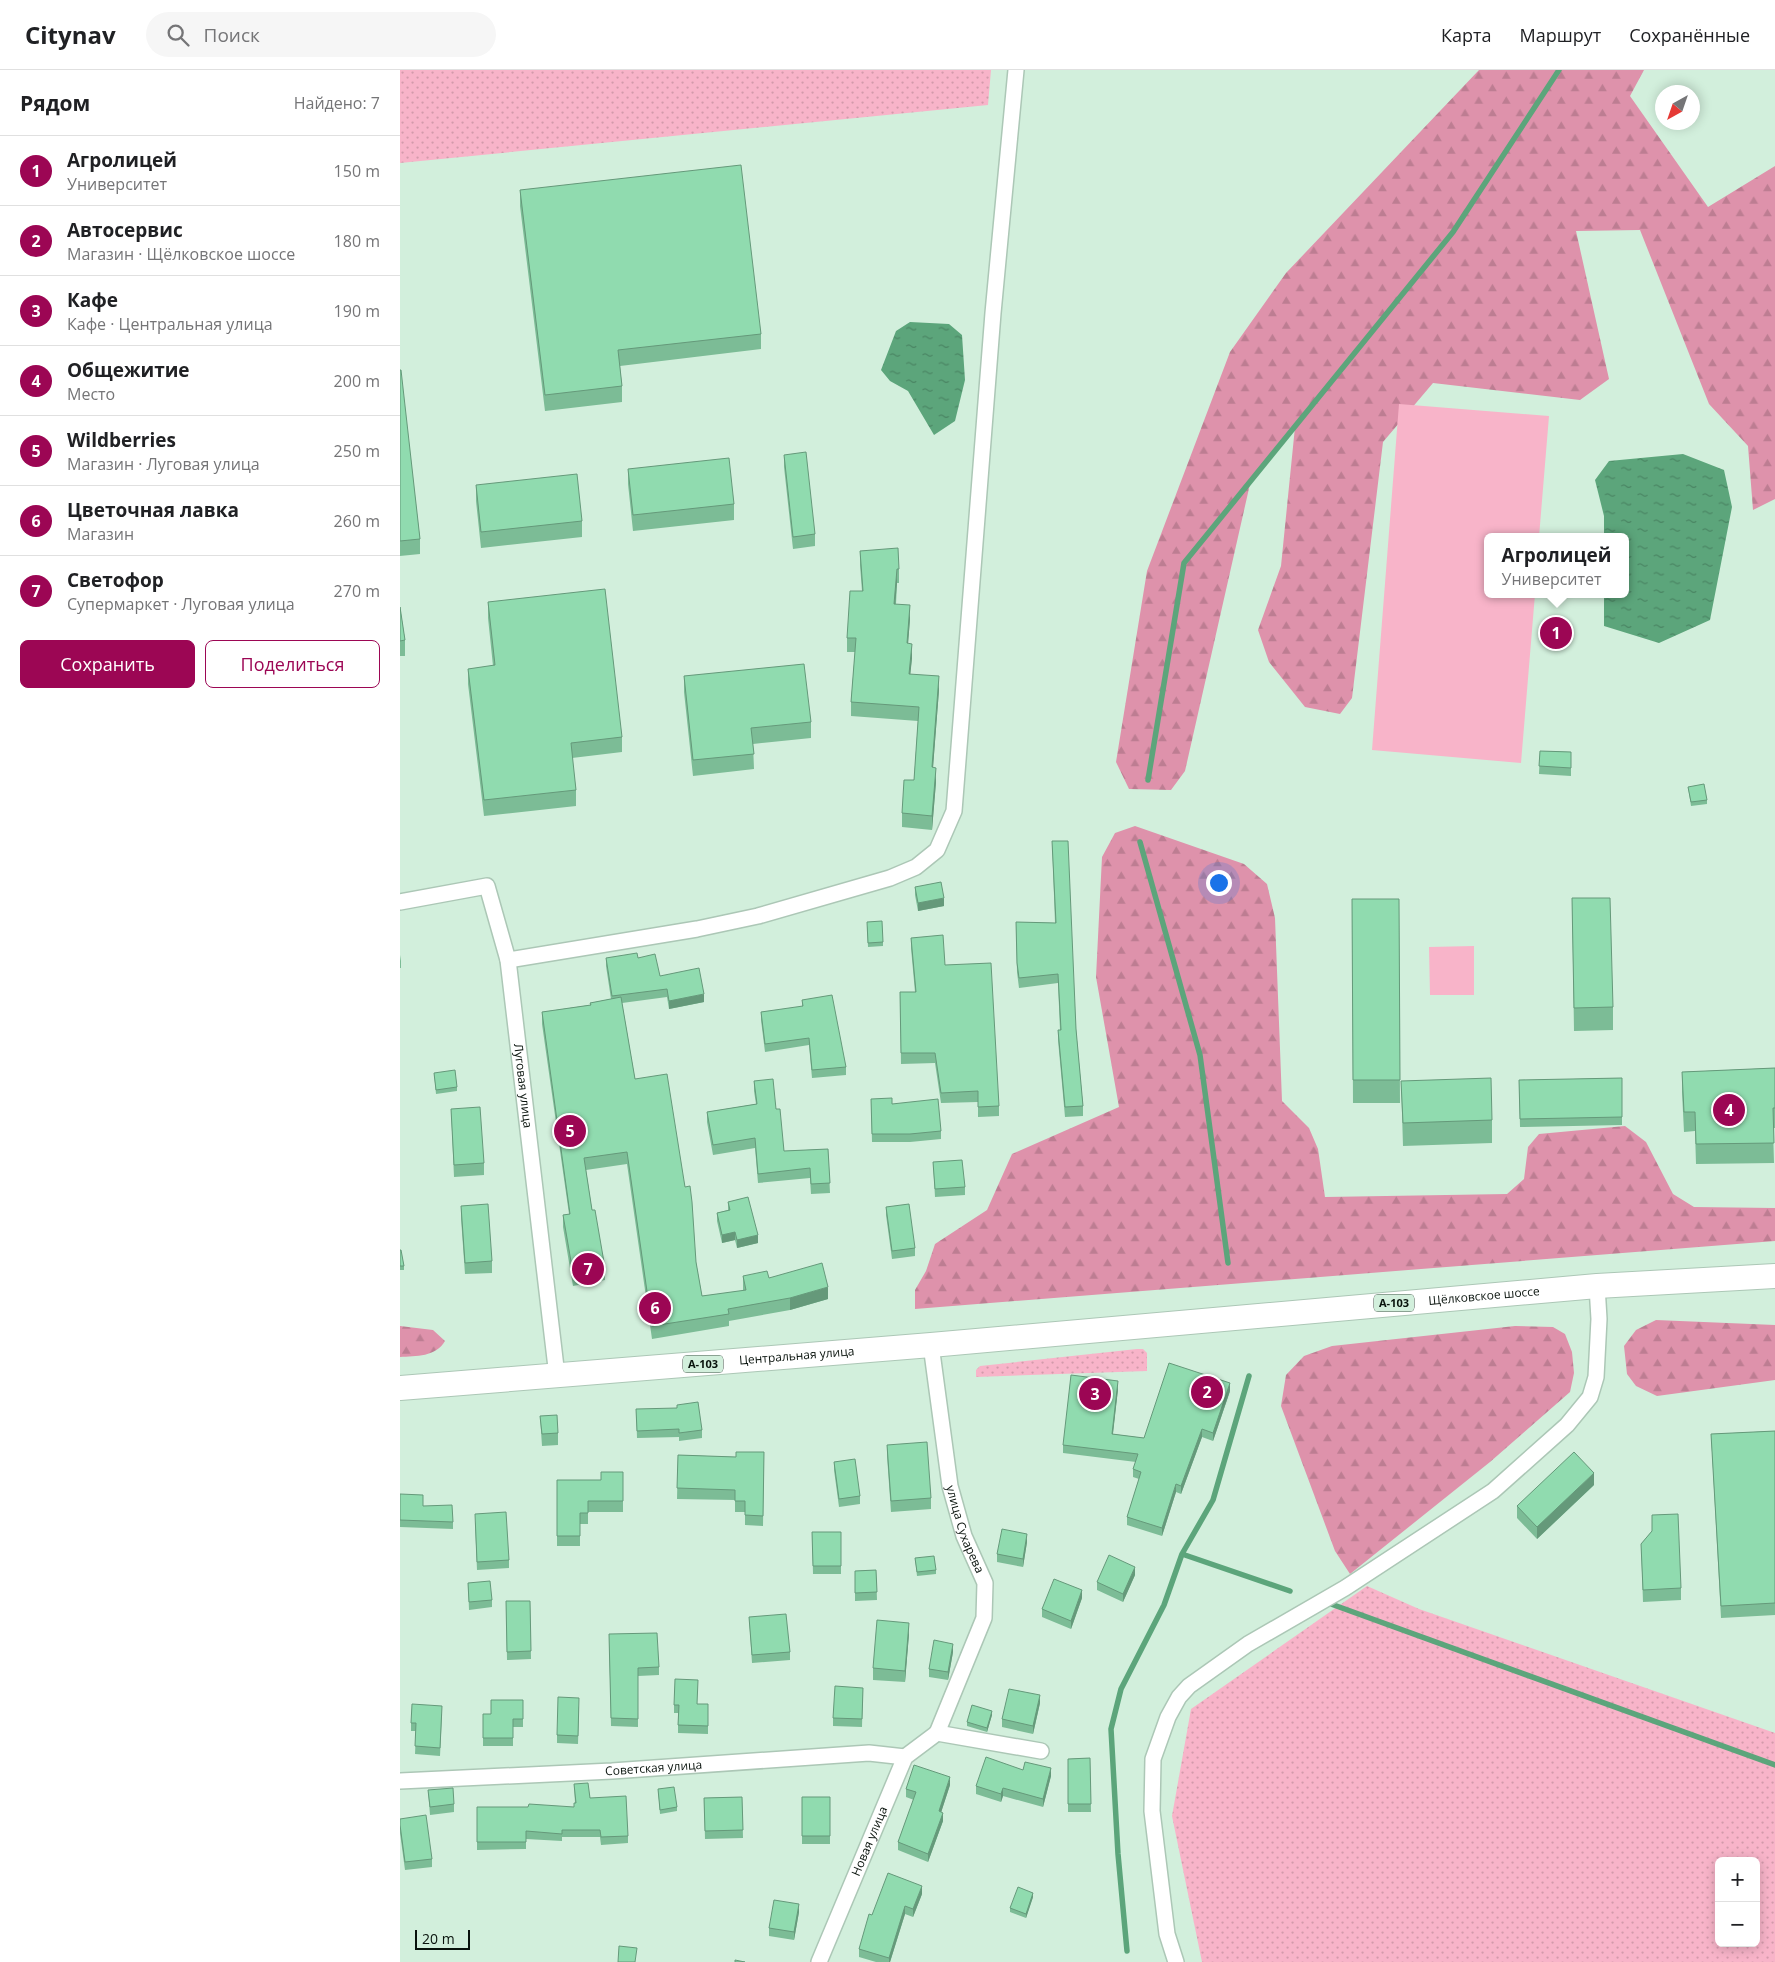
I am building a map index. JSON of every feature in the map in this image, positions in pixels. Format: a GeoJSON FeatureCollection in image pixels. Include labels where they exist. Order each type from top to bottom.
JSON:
{"type":"FeatureCollection","features":[{"type":"Feature","properties":{"kind":"main road","name":"Щёлковское шоссе"},"geometry":{"type":"LineString","coordinates":[[1191,1320],[1597,1286],[1775,1276]]}},
{"type":"Feature","properties":{"kind":"main road","name":"Центральная улица"},"geometry":{"type":"LineString","coordinates":[[400,1388],[931,1346],[1191,1320]]}},
{"type":"Feature","properties":{"kind":"street"},"geometry":{"type":"LineString","coordinates":[[508,960],[697,929],[758,916],[890,878],[916,867],[937,850],[954,811],[993,323],[1016,70]]}},
{"type":"Feature","properties":{"kind":"street","name":"Луговая улица"},"geometry":{"type":"LineString","coordinates":[[400,902],[487,886],[508,960],[557,1376]]}},
{"type":"Feature","properties":{"kind":"street"},"geometry":{"type":"LineString","coordinates":[[1176,1962],[1167,1934],[1152,1811],[1153,1759],[1168,1716],[1179,1697],[1189,1686],[1248,1644],[1345,1588],[1493,1491],[1567,1425],[1590,1397],[1596,1377],[1599,1319],[1597,1286]]}},
{"type":"Feature","properties":{"kind":"street","name":"улица Сухарева"},"geometry":{"type":"LineString","coordinates":[[931,1346],[950,1486],[964,1536],[985,1583],[984,1618],[937,1732]]}},
{"type":"Feature","properties":{"kind":"street"},"geometry":{"type":"LineString","coordinates":[[937,1732],[1041,1751]]}},
{"type":"Feature","properties":{"kind":"street","name":"Новая улица"},"geometry":{"type":"LineString","coordinates":[[819,1962],[905,1757],[937,1732]]}},
{"type":"Feature","properties":{"kind":"street","name":"Советская улица"},"geometry":{"type":"LineString","coordinates":[[400,1781],[612,1770],[869,1753],[905,1757]]}},
{"type":"Feature","properties":{"kind":"shaded area"},"geometry":{"type":"Polygon","coordinates":[[[400,70],[991,70],[988,105],[400,163],[400,70]]]}},
{"type":"Feature","properties":{"kind":"shaded area"},"geometry":{"type":"Polygon","coordinates":[[[1399,404],[1549,416],[1539,533],[1484,533],[1484,598],[1535,598],[1521,763],[1372,750],[1399,404]]]}},
{"type":"Feature","properties":{"kind":"shaded area"},"geometry":{"type":"Polygon","coordinates":[[[1474,946],[1474,995],[1430,995],[1429,947],[1474,946]]]}},
{"type":"Feature","properties":{"kind":"shaded area"},"geometry":{"type":"Polygon","coordinates":[[[1143,1349],[1147,1353],[1147,1371],[976,1377],[976,1370],[980,1366],[1143,1349]]]}},
{"type":"Feature","properties":{"kind":"shaded area"},"geometry":{"type":"Polygon","coordinates":[[[1367,1586],[1419,1609],[1775,1733],[1775,1962],[1202,1962],[1172,1816],[1191,1709],[1367,1586]]]}},
{"type":"Feature","properties":{"kind":"green space"},"geometry":{"type":"Polygon","coordinates":[[[1479,70],[1644,70],[1630,96],[1708,207],[1775,166],[1775,499],[1753,510],[1748,446],[1709,404],[1640,230],[1576,231],[1609,379],[1580,400],[1433,383],[1383,442],[1352,698],[1340,714],[1305,707],[1269,662],[1258,630],[1281,566],[1295,427],[1250,484],[1185,771],[1171,790],[1129,789],[1116,762],[1147,571],[1230,352],[1286,273],[1479,70]]]}},
{"type":"Feature","properties":{"kind":"green space"},"geometry":{"type":"Polygon","coordinates":[[[1135,826],[1244,864],[1267,884],[1275,918],[1282,1101],[1309,1128],[1318,1149],[1325,1197],[1507,1194],[1524,1179],[1528,1147],[1539,1134],[1625,1126],[1646,1142],[1673,1194],[1694,1207],[1775,1208],[1775,1241],[915,1309],[915,1290],[926,1271],[935,1244],[987,1210],[1012,1154],[1119,1107],[1096,977],[1102,857],[1115,833],[1135,826]]]}},
{"type":"Feature","properties":{"kind":"green space"},"geometry":{"type":"Polygon","coordinates":[[[1656,1320],[1775,1325],[1775,1380],[1657,1396],[1636,1386],[1627,1374],[1624,1346],[1636,1330],[1656,1320]]]}},
{"type":"Feature","properties":{"kind":"green space"},"geometry":{"type":"Polygon","coordinates":[[[400,1326],[433,1330],[445,1341],[431,1353],[400,1357],[400,1326]]]}},
{"type":"Feature","properties":{"kind":"green space"},"geometry":{"type":"Polygon","coordinates":[[[1515,1326],[1553,1327],[1565,1334],[1572,1352],[1574,1373],[1570,1392],[1490,1462],[1350,1574],[1335,1551],[1281,1406],[1286,1375],[1304,1356],[1332,1346],[1515,1326]]]}},
{"type":"Feature","properties":{"kind":"water"},"geometry":{"type":"Polygon","coordinates":[[[910,322],[949,324],[962,335],[965,380],[955,421],[934,435],[908,391],[890,381],[881,370],[896,331],[910,322]]]}},
{"type":"Feature","properties":{"kind":"water"},"geometry":{"type":"Polygon","coordinates":[[[1683,454],[1724,470],[1732,507],[1710,620],[1659,643],[1604,626],[1604,598],[1629,598],[1629,533],[1604,533],[1604,516],[1595,480],[1609,461],[1683,454]]]}},
{"type":"Feature","properties":{"kind":"building"},"geometry":{"type":"Polygon","coordinates":[[[741,165],[761,334],[618,350],[622,386],[545,395],[520,190],[741,165]]]}},
{"type":"Feature","properties":{"kind":"building"},"geometry":{"type":"Polygon","coordinates":[[[400,370],[420,539],[400,541],[400,370]]]}},
{"type":"Feature","properties":{"kind":"building"},"geometry":{"type":"Polygon","coordinates":[[[806,452],[815,534],[793,537],[784,455],[806,452]]]}},
{"type":"Feature","properties":{"kind":"building"},"geometry":{"type":"Polygon","coordinates":[[[729,458],[734,504],[633,515],[628,469],[729,458]]]}},
{"type":"Feature","properties":{"kind":"building"},"geometry":{"type":"Polygon","coordinates":[[[577,474],[582,521],[481,532],[476,485],[577,474]]]}},
{"type":"Feature","properties":{"kind":"building"},"geometry":{"type":"Polygon","coordinates":[[[898,548],[899,569],[897,569],[894,604],[910,605],[907,643],[912,644],[909,674],[939,676],[932,767],[936,768],[932,816],[902,813],[904,780],[914,780],[919,707],[851,702],[856,638],[847,638],[850,591],[863,591],[860,551],[898,548]]]}},
{"type":"Feature","properties":{"kind":"building"},"geometry":{"type":"Polygon","coordinates":[[[605,589],[622,737],[571,743],[576,790],[484,800],[468,669],[495,665],[488,602],[605,589]]]}},
{"type":"Feature","properties":{"kind":"building"},"geometry":{"type":"Polygon","coordinates":[[[400,607],[405,640],[400,641],[400,607]]]}},
{"type":"Feature","properties":{"kind":"building"},"geometry":{"type":"Polygon","coordinates":[[[804,664],[811,722],[751,728],[754,754],[693,760],[684,676],[804,664]]]}},
{"type":"Feature","properties":{"kind":"building"},"geometry":{"type":"Polygon","coordinates":[[[1540,751],[1571,752],[1571,768],[1539,766],[1540,751]]]}},
{"type":"Feature","properties":{"kind":"building"},"geometry":{"type":"Polygon","coordinates":[[[1704,784],[1707,800],[1691,802],[1688,787],[1704,784]]]}},
{"type":"Feature","properties":{"kind":"building"},"geometry":{"type":"Polygon","coordinates":[[[1052,841],[1068,841],[1076,1029],[1083,1106],[1065,1107],[1058,1030],[1061,1030],[1058,974],[1019,978],[1017,963],[1016,922],[1056,923],[1052,841]]]}},
{"type":"Feature","properties":{"kind":"building"},"geometry":{"type":"Polygon","coordinates":[[[941,882],[944,898],[918,903],[915,887],[941,882]]]}},
{"type":"Feature","properties":{"kind":"building"},"geometry":{"type":"Polygon","coordinates":[[[1572,898],[1610,898],[1613,1007],[1574,1008],[1572,898]]]}},
{"type":"Feature","properties":{"kind":"building"},"geometry":{"type":"Polygon","coordinates":[[[1352,899],[1399,899],[1400,1080],[1353,1080],[1352,899]]]}},
{"type":"Feature","properties":{"kind":"building"},"geometry":{"type":"Polygon","coordinates":[[[882,921],[883,942],[868,943],[867,922],[882,921]]]}},
{"type":"Feature","properties":{"kind":"building"},"geometry":{"type":"Polygon","coordinates":[[[943,935],[945,965],[991,963],[999,1106],[978,1107],[978,1091],[941,1093],[935,1053],[901,1053],[900,992],[916,992],[911,938],[943,935]]]}},
{"type":"Feature","properties":{"kind":"building"},"geometry":{"type":"Polygon","coordinates":[[[637,953],[638,958],[655,954],[660,976],[699,968],[704,994],[669,1001],[667,989],[612,996],[606,958],[637,953]]]}},
{"type":"Feature","properties":{"kind":"building"},"geometry":{"type":"Polygon","coordinates":[[[832,995],[846,1067],[812,1070],[809,1038],[765,1044],[761,1012],[803,1006],[802,1000],[832,995]]]}},
{"type":"Feature","properties":{"kind":"building"},"geometry":{"type":"Polygon","coordinates":[[[621,997],[635,1079],[667,1074],[685,1187],[690,1186],[696,1262],[702,1296],[746,1290],[743,1276],[767,1271],[769,1278],[822,1263],[828,1287],[790,1298],[728,1309],[729,1314],[652,1326],[627,1152],[584,1158],[592,1210],[595,1210],[605,1268],[573,1273],[563,1215],[570,1214],[542,1012],[591,1005],[590,1003],[621,997]]]}},
{"type":"Feature","properties":{"kind":"building"},"geometry":{"type":"Polygon","coordinates":[[[1775,1068],[1774,1143],[1696,1144],[1695,1112],[1684,1112],[1682,1072],[1775,1068]]]}},
{"type":"Feature","properties":{"kind":"building"},"geometry":{"type":"Polygon","coordinates":[[[455,1070],[457,1087],[436,1090],[434,1073],[455,1070]]]}},
{"type":"Feature","properties":{"kind":"building"},"geometry":{"type":"Polygon","coordinates":[[[1491,1078],[1492,1120],[1403,1123],[1401,1081],[1491,1078]]]}},
{"type":"Feature","properties":{"kind":"building"},"geometry":{"type":"Polygon","coordinates":[[[1622,1078],[1622,1117],[1520,1119],[1519,1080],[1622,1078]]]}},
{"type":"Feature","properties":{"kind":"building"},"geometry":{"type":"Polygon","coordinates":[[[773,1079],[776,1109],[780,1109],[784,1151],[828,1149],[830,1183],[811,1184],[810,1168],[758,1174],[755,1138],[713,1145],[707,1112],[757,1104],[754,1081],[773,1079]]]}},
{"type":"Feature","properties":{"kind":"building"},"geometry":{"type":"Polygon","coordinates":[[[892,1098],[892,1104],[938,1099],[941,1131],[910,1134],[872,1134],[871,1099],[892,1098]]]}},
{"type":"Feature","properties":{"kind":"building"},"geometry":{"type":"Polygon","coordinates":[[[480,1107],[484,1163],[454,1165],[451,1109],[480,1107]]]}},
{"type":"Feature","properties":{"kind":"building"},"geometry":{"type":"Polygon","coordinates":[[[962,1160],[965,1187],[935,1189],[933,1162],[962,1160]]]}},
{"type":"Feature","properties":{"kind":"building"},"geometry":{"type":"Polygon","coordinates":[[[748,1197],[758,1235],[737,1240],[735,1232],[722,1235],[717,1213],[730,1210],[728,1202],[748,1197]]]}},
{"type":"Feature","properties":{"kind":"building"},"geometry":{"type":"Polygon","coordinates":[[[488,1204],[492,1261],[465,1263],[461,1206],[488,1204]]]}},
{"type":"Feature","properties":{"kind":"building"},"geometry":{"type":"Polygon","coordinates":[[[909,1204],[915,1248],[892,1251],[886,1207],[909,1204]]]}},
{"type":"Feature","properties":{"kind":"building"},"geometry":{"type":"Polygon","coordinates":[[[401,1250],[404,1266],[400,1266],[401,1250]]]}},
{"type":"Feature","properties":{"kind":"building"},"geometry":{"type":"Polygon","coordinates":[[[1169,1363],[1230,1383],[1213,1433],[1202,1429],[1181,1486],[1176,1484],[1162,1528],[1127,1517],[1141,1472],[1133,1469],[1138,1454],[1063,1445],[1071,1375],[1118,1381],[1112,1434],[1144,1438],[1169,1363]]]}},
{"type":"Feature","properties":{"kind":"building"},"geometry":{"type":"Polygon","coordinates":[[[698,1402],[702,1430],[679,1433],[679,1429],[637,1431],[636,1409],[677,1408],[677,1405],[698,1402]]]}},
{"type":"Feature","properties":{"kind":"building"},"geometry":{"type":"Polygon","coordinates":[[[557,1415],[558,1433],[542,1434],[540,1416],[557,1415]]]}},
{"type":"Feature","properties":{"kind":"building"},"geometry":{"type":"Polygon","coordinates":[[[1775,1431],[1775,1603],[1721,1606],[1711,1434],[1775,1431]]]}},
{"type":"Feature","properties":{"kind":"building"},"geometry":{"type":"Polygon","coordinates":[[[927,1442],[931,1498],[891,1501],[887,1445],[927,1442]]]}},
{"type":"Feature","properties":{"kind":"building"},"geometry":{"type":"Polygon","coordinates":[[[736,1452],[764,1452],[763,1516],[745,1515],[745,1501],[735,1501],[735,1490],[677,1488],[678,1455],[736,1457],[736,1452]]]}},
{"type":"Feature","properties":{"kind":"building"},"geometry":{"type":"Polygon","coordinates":[[[1574,1452],[1594,1473],[1537,1527],[1517,1506],[1574,1452]]]}},
{"type":"Feature","properties":{"kind":"building"},"geometry":{"type":"Polygon","coordinates":[[[855,1459],[860,1496],[839,1499],[834,1462],[855,1459]]]}},
{"type":"Feature","properties":{"kind":"building"},"geometry":{"type":"Polygon","coordinates":[[[601,1472],[623,1472],[623,1501],[588,1501],[588,1513],[580,1513],[580,1536],[557,1536],[557,1480],[601,1480],[601,1472]]]}},
{"type":"Feature","properties":{"kind":"building"},"geometry":{"type":"Polygon","coordinates":[[[400,1494],[423,1495],[423,1506],[452,1505],[453,1522],[400,1520],[400,1494]]]}},
{"type":"Feature","properties":{"kind":"building"},"geometry":{"type":"Polygon","coordinates":[[[506,1512],[509,1560],[477,1562],[475,1514],[506,1512]]]}},
{"type":"Feature","properties":{"kind":"building"},"geometry":{"type":"Polygon","coordinates":[[[1678,1514],[1681,1588],[1643,1590],[1641,1544],[1652,1531],[1652,1515],[1678,1514]]]}},
{"type":"Feature","properties":{"kind":"building"},"geometry":{"type":"Polygon","coordinates":[[[1002,1529],[1027,1534],[1023,1559],[997,1554],[1002,1529]]]}},
{"type":"Feature","properties":{"kind":"building"},"geometry":{"type":"Polygon","coordinates":[[[812,1532],[841,1532],[841,1566],[813,1566],[812,1532]]]}},
{"type":"Feature","properties":{"kind":"building"},"geometry":{"type":"Polygon","coordinates":[[[1109,1555],[1135,1567],[1123,1594],[1097,1582],[1109,1555]]]}},
{"type":"Feature","properties":{"kind":"building"},"geometry":{"type":"Polygon","coordinates":[[[934,1556],[936,1570],[917,1572],[915,1558],[934,1556]]]}},
{"type":"Feature","properties":{"kind":"building"},"geometry":{"type":"Polygon","coordinates":[[[876,1570],[877,1592],[855,1593],[855,1571],[876,1570]]]}},
{"type":"Feature","properties":{"kind":"building"},"geometry":{"type":"Polygon","coordinates":[[[1054,1579],[1082,1590],[1071,1621],[1042,1609],[1054,1579]]]}},
{"type":"Feature","properties":{"kind":"building"},"geometry":{"type":"Polygon","coordinates":[[[490,1581],[492,1600],[469,1602],[468,1583],[490,1581]]]}},
{"type":"Feature","properties":{"kind":"building"},"geometry":{"type":"Polygon","coordinates":[[[506,1601],[530,1601],[531,1651],[507,1652],[506,1601]]]}},
{"type":"Feature","properties":{"kind":"building"},"geometry":{"type":"Polygon","coordinates":[[[786,1614],[790,1652],[752,1655],[749,1617],[786,1614]]]}},
{"type":"Feature","properties":{"kind":"building"},"geometry":{"type":"Polygon","coordinates":[[[877,1620],[909,1623],[905,1671],[873,1668],[877,1620]]]}},
{"type":"Feature","properties":{"kind":"building"},"geometry":{"type":"Polygon","coordinates":[[[657,1633],[659,1667],[638,1668],[638,1719],[611,1718],[609,1634],[657,1633]]]}},
{"type":"Feature","properties":{"kind":"building"},"geometry":{"type":"Polygon","coordinates":[[[934,1640],[953,1644],[948,1672],[929,1669],[934,1640]]]}},
{"type":"Feature","properties":{"kind":"building"},"geometry":{"type":"Polygon","coordinates":[[[675,1679],[698,1680],[697,1704],[708,1704],[708,1726],[678,1725],[679,1705],[674,1705],[675,1679]]]}},
{"type":"Feature","properties":{"kind":"building"},"geometry":{"type":"Polygon","coordinates":[[[835,1686],[863,1688],[862,1719],[833,1718],[835,1686]]]}},
{"type":"Feature","properties":{"kind":"building"},"geometry":{"type":"Polygon","coordinates":[[[1009,1689],[1040,1695],[1033,1726],[1002,1719],[1009,1689]]]}},
{"type":"Feature","properties":{"kind":"building"},"geometry":{"type":"Polygon","coordinates":[[[558,1697],[579,1698],[578,1736],[557,1735],[558,1697]]]}},
{"type":"Feature","properties":{"kind":"building"},"geometry":{"type":"Polygon","coordinates":[[[491,1700],[523,1700],[523,1719],[513,1719],[513,1738],[483,1738],[483,1714],[491,1714],[491,1700]]]}},
{"type":"Feature","properties":{"kind":"building"},"geometry":{"type":"Polygon","coordinates":[[[412,1704],[442,1706],[440,1748],[415,1746],[416,1723],[411,1723],[412,1704]]]}},
{"type":"Feature","properties":{"kind":"building"},"geometry":{"type":"Polygon","coordinates":[[[972,1705],[992,1711],[987,1728],[967,1722],[972,1705]]]}},
{"type":"Feature","properties":{"kind":"building"},"geometry":{"type":"Polygon","coordinates":[[[986,1757],[1023,1770],[1025,1762],[1051,1768],[1043,1799],[1003,1788],[1001,1794],[976,1786],[986,1757]]]}},
{"type":"Feature","properties":{"kind":"building"},"geometry":{"type":"Polygon","coordinates":[[[1090,1758],[1091,1804],[1068,1804],[1068,1759],[1090,1758]]]}},
{"type":"Feature","properties":{"kind":"building"},"geometry":{"type":"Polygon","coordinates":[[[914,1765],[950,1777],[939,1811],[943,1813],[928,1854],[898,1842],[916,1792],[906,1789],[914,1765]]]}},
{"type":"Feature","properties":{"kind":"building"},"geometry":{"type":"Polygon","coordinates":[[[588,1783],[590,1798],[626,1796],[628,1836],[601,1837],[600,1830],[562,1830],[562,1834],[526,1831],[526,1842],[477,1842],[477,1807],[528,1807],[529,1804],[574,1807],[574,1803],[576,1803],[574,1784],[588,1783]]]}},
{"type":"Feature","properties":{"kind":"building"},"geometry":{"type":"Polygon","coordinates":[[[674,1787],[677,1807],[660,1810],[658,1789],[674,1787]]]}},
{"type":"Feature","properties":{"kind":"building"},"geometry":{"type":"Polygon","coordinates":[[[453,1788],[454,1804],[430,1807],[428,1790],[453,1788]]]}},
{"type":"Feature","properties":{"kind":"building"},"geometry":{"type":"Polygon","coordinates":[[[742,1797],[743,1830],[705,1831],[704,1798],[742,1797]]]}},
{"type":"Feature","properties":{"kind":"building"},"geometry":{"type":"Polygon","coordinates":[[[802,1797],[830,1797],[830,1836],[802,1836],[802,1797]]]}},
{"type":"Feature","properties":{"kind":"building"},"geometry":{"type":"Polygon","coordinates":[[[426,1815],[432,1859],[405,1862],[400,1819],[426,1815]]]}},
{"type":"Feature","properties":{"kind":"building"},"geometry":{"type":"Polygon","coordinates":[[[888,1873],[922,1886],[913,1909],[905,1906],[889,1958],[859,1949],[869,1914],[872,1915],[888,1873]]]}},
{"type":"Feature","properties":{"kind":"building"},"geometry":{"type":"Polygon","coordinates":[[[1018,1887],[1033,1893],[1026,1914],[1010,1908],[1018,1887]]]}},
{"type":"Feature","properties":{"kind":"building"},"geometry":{"type":"Polygon","coordinates":[[[774,1900],[799,1904],[794,1932],[769,1928],[774,1900]]]}},
{"type":"Feature","properties":{"kind":"building"},"geometry":{"type":"Polygon","coordinates":[[[619,1946],[637,1948],[635,1962],[618,1962],[619,1946]]]}},
{"type":"Feature","properties":{"kind":"waterway"},"geometry":{"type":"LineString","coordinates":[[1148,780],[1184,563],[1453,232],[1559,70]]}},
{"type":"Feature","properties":{"kind":"waterway"},"geometry":{"type":"LineString","coordinates":[[1140,842],[1200,1055],[1228,1263]]}},
{"type":"Feature","properties":{"kind":"waterway"},"geometry":{"type":"LineString","coordinates":[[1127,1951],[1118,1854],[1111,1729],[1121,1689],[1164,1605],[1182,1554],[1213,1500],[1249,1376]]}},
{"type":"Feature","properties":{"kind":"waterway"},"geometry":{"type":"LineString","coordinates":[[1182,1554],[1290,1591]]}},
{"type":"Feature","properties":{"kind":"waterway"},"geometry":{"type":"LineString","coordinates":[[1331,1604],[1775,1765]]}},
{"type":"Feature","properties":{"kind":"place","name":"Агролицей"},"geometry":{"type":"Point","coordinates":[1556,633]}},
{"type":"Feature","properties":{"kind":"place","name":"Общежитие"},"geometry":{"type":"Point","coordinates":[1729,1110]}},
{"type":"Feature","properties":{"kind":"place","name":"Wildberries"},"geometry":{"type":"Point","coordinates":[570,1131]}},
{"type":"Feature","properties":{"kind":"place","name":"Светофор"},"geometry":{"type":"Point","coordinates":[588,1269]}},
{"type":"Feature","properties":{"kind":"place","name":"Цветочная лавка"},"geometry":{"type":"Point","coordinates":[655,1308]}},
{"type":"Feature","properties":{"kind":"place","name":"Автосервис"},"geometry":{"type":"Point","coordinates":[1207,1392]}},
{"type":"Feature","properties":{"kind":"place","name":"Кафе"},"geometry":{"type":"Point","coordinates":[1095,1394]}}]}
